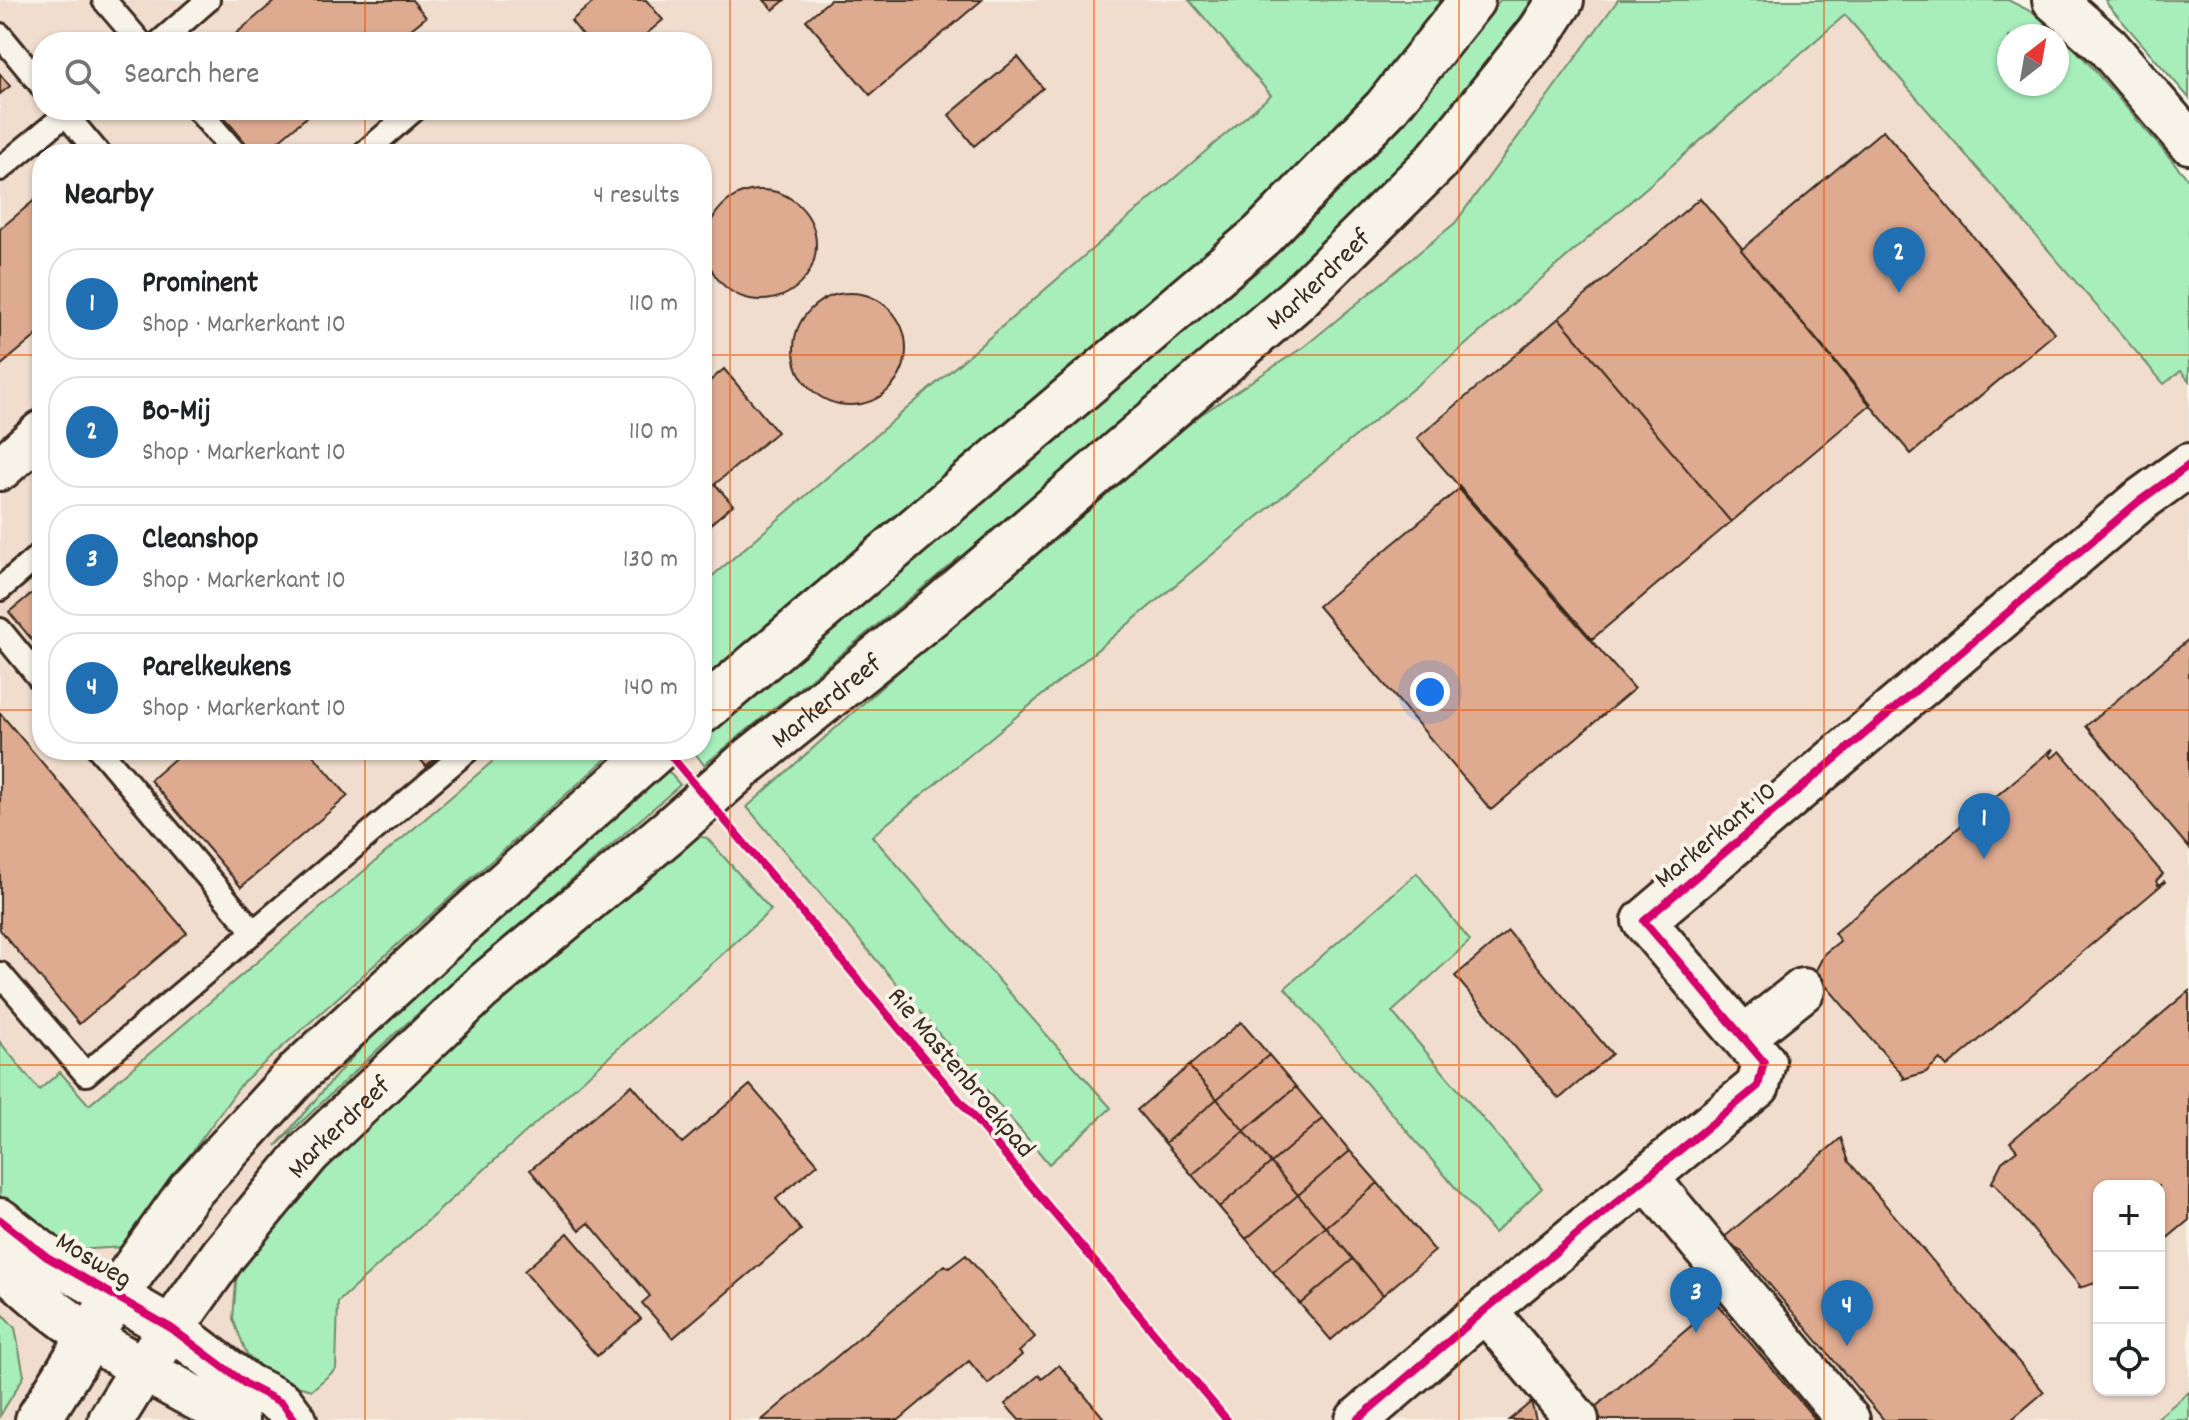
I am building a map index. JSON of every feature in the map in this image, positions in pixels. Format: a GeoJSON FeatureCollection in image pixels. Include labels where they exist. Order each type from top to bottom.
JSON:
{"type":"FeatureCollection","features":[{"type":"Feature","properties":{"kind":"main road"},"geometry":{"type":"LineString","coordinates":[[712,702],[1262,235],[1386,108],[1472,0]]}},
{"type":"Feature","properties":{"kind":"main road","name":"Markerdreef"},"geometry":{"type":"LineString","coordinates":[[111,1420],[142,1370],[224,1254],[308,1153],[480,989],[744,765],[934,612],[1298,298],[1436,162],[1541,31],[1561,0]]}},
{"type":"Feature","properties":{"kind":"main road"},"geometry":{"type":"LineString","coordinates":[[38,1420],[115,1296],[189,1192],[301,1070],[644,760]]}},
{"type":"Feature","properties":{"kind":"street"},"geometry":{"type":"LineString","coordinates":[[2054,0],[2108,47],[2189,142]]}},
{"type":"Feature","properties":{"kind":"street"},"geometry":{"type":"LineString","coordinates":[[0,469],[32,441]]}},
{"type":"Feature","properties":{"kind":"street","name":"Markerkant 10"},"geometry":{"type":"LineString","coordinates":[[1357,1420],[1485,1310],[1758,1086],[1764,1062],[1644,921],[2138,502],[2189,465]]}},
{"type":"Feature","properties":{"kind":"street"},"geometry":{"type":"LineString","coordinates":[[1744,1037],[1803,990]]}},
{"type":"Feature","properties":{"kind":"street"},"geometry":{"type":"LineString","coordinates":[[1647,1178],[1848,1420]]}},
{"type":"Feature","properties":{"kind":"street","name":"Mosweg"},"geometry":{"type":"LineString","coordinates":[[0,1220],[47,1257],[171,1328]]}},
{"type":"Feature","properties":{"kind":"street"},"geometry":{"type":"LineString","coordinates":[[0,1262],[21,1284],[88,1337],[142,1370],[237,1420]]}},
{"type":"Feature","properties":{"kind":"street"},"geometry":{"type":"LineString","coordinates":[[1485,1310],[1577,1420]]}},
{"type":"Feature","properties":{"kind":"street"},"geometry":{"type":"LineString","coordinates":[[171,1328],[247,1385],[282,1403],[295,1420]]}},
{"type":"Feature","properties":{"kind":"lane"},"geometry":{"type":"LineString","coordinates":[[104,0],[131,32]]}},
{"type":"Feature","properties":{"kind":"lane"},"geometry":{"type":"LineString","coordinates":[[171,32],[208,0]]}},
{"type":"Feature","properties":{"kind":"lane"},"geometry":{"type":"LineString","coordinates":[[0,35],[32,74]]}},
{"type":"Feature","properties":{"kind":"lane"},"geometry":{"type":"LineString","coordinates":[[0,169],[55,120]]}},
{"type":"Feature","properties":{"kind":"lane"},"geometry":{"type":"LineString","coordinates":[[71,120],[91,144]]}},
{"type":"Feature","properties":{"kind":"lane"},"geometry":{"type":"LineString","coordinates":[[207,120],[227,144]]}},
{"type":"Feature","properties":{"kind":"lane"},"geometry":{"type":"LineString","coordinates":[[375,144],[402,120]]}},
{"type":"Feature","properties":{"kind":"lane"},"geometry":{"type":"LineString","coordinates":[[0,589],[32,562]]}},
{"type":"Feature","properties":{"kind":"lane"},"geometry":{"type":"LineString","coordinates":[[0,630],[32,669]]}},
{"type":"Feature","properties":{"kind":"lane"},"geometry":{"type":"LineString","coordinates":[[108,760],[254,932]]}},
{"type":"Feature","properties":{"kind":"lane"},"geometry":{"type":"LineString","coordinates":[[0,974],[86,1074],[456,760]]}},
{"type":"Feature","properties":{"kind":"shaded area"},"geometry":{"type":"Polygon","coordinates":[[[0,0],[1887,0],[2189,357],[2189,1399],[2165,1420],[0,1420],[0,0]]]}},
{"type":"Feature","properties":{"kind":"green space"},"geometry":{"type":"Polygon","coordinates":[[[1189,0],[1450,0],[1329,150],[1109,344],[712,673],[712,576],[1271,95],[1189,0]]]}},
{"type":"Feature","properties":{"kind":"green space"},"geometry":{"type":"Polygon","coordinates":[[[1500,0],[1532,0],[1490,62],[1437,126],[1298,273],[1191,366],[712,759],[712,725],[888,575],[1270,261],[1406,120],[1500,0]]]}},
{"type":"Feature","properties":{"kind":"green space"},"geometry":{"type":"Polygon","coordinates":[[[1618,0],[2008,0],[2036,14],[2048,24],[1997,24],[1997,96],[2069,96],[2069,43],[2189,180],[2189,381],[2181,371],[2164,384],[1845,15],[1456,353],[872,836],[1111,1108],[1049,1164],[747,807],[987,593],[1199,416],[1305,346],[1455,223],[1618,0]]]}},
{"type":"Feature","properties":{"kind":"green space"},"geometry":{"type":"Polygon","coordinates":[[[2105,0],[2189,0],[2189,98],[2109,6],[2105,0]]]}},
{"type":"Feature","properties":{"kind":"green space"},"geometry":{"type":"Polygon","coordinates":[[[494,760],[605,760],[243,1082],[123,1247],[60,1251],[0,1207],[0,1042],[39,1090],[60,1072],[89,1105],[494,760]]]}},
{"type":"Feature","properties":{"kind":"green space"},"geometry":{"type":"Polygon","coordinates":[[[664,766],[680,785],[390,1038],[276,1146],[345,1065],[431,976],[664,766]]]}},
{"type":"Feature","properties":{"kind":"green space"},"geometry":{"type":"Polygon","coordinates":[[[696,836],[707,838],[771,910],[338,1302],[336,1369],[312,1390],[275,1380],[247,1354],[233,1319],[237,1270],[313,1166],[538,968],[696,836]]]}},
{"type":"Feature","properties":{"kind":"green space"},"geometry":{"type":"Polygon","coordinates":[[[1417,873],[1470,941],[1392,1012],[1542,1188],[1494,1233],[1285,988],[1417,873]]]}},
{"type":"Feature","properties":{"kind":"green space"},"geometry":{"type":"Polygon","coordinates":[[[0,1311],[15,1328],[24,1376],[0,1416],[0,1311]]]}},
{"type":"Feature","properties":{"kind":"green space"},"geometry":{"type":"Polygon","coordinates":[[[2189,1392],[2189,1420],[2155,1420],[2189,1392]]]}},
{"type":"Feature","properties":{"kind":"building"},"geometry":{"type":"Polygon","coordinates":[[[276,0],[412,0],[426,17],[407,32],[238,32],[276,0]]]}},
{"type":"Feature","properties":{"kind":"building"},"geometry":{"type":"Polygon","coordinates":[[[596,0],[646,0],[663,20],[649,32],[580,32],[571,21],[596,0]]]}},
{"type":"Feature","properties":{"kind":"building"},"geometry":{"type":"Polygon","coordinates":[[[764,0],[785,0],[773,10],[764,0]]]}},
{"type":"Feature","properties":{"kind":"building"},"geometry":{"type":"Polygon","coordinates":[[[830,0],[982,0],[870,95],[806,20],[830,0]]]}},
{"type":"Feature","properties":{"kind":"building"},"geometry":{"type":"Polygon","coordinates":[[[1018,57],[1043,88],[974,146],[949,115],[1018,57]]]}},
{"type":"Feature","properties":{"kind":"building"},"geometry":{"type":"Polygon","coordinates":[[[0,74],[10,86],[0,94],[0,74]]]}},
{"type":"Feature","properties":{"kind":"building"},"geometry":{"type":"Polygon","coordinates":[[[226,120],[303,120],[275,144],[247,144],[226,120]]]}},
{"type":"Feature","properties":{"kind":"building"},"geometry":{"type":"Polygon","coordinates":[[[1883,130],[2055,333],[1911,454],[1741,250],[1883,130]]]}},
{"type":"Feature","properties":{"kind":"building"},"geometry":{"type":"Polygon","coordinates":[[[772,191],[792,199],[807,214],[815,234],[815,256],[807,276],[782,296],[761,300],[740,296],[722,284],[712,270],[712,220],[722,206],[740,194],[772,191]]]}},
{"type":"Feature","properties":{"kind":"building"},"geometry":{"type":"Polygon","coordinates":[[[1700,198],[1871,404],[1731,522],[1559,318],[1700,198]]]}},
{"type":"Feature","properties":{"kind":"building"},"geometry":{"type":"Polygon","coordinates":[[[32,202],[32,339],[0,366],[0,229],[32,202]]]}},
{"type":"Feature","properties":{"kind":"building"},"geometry":{"type":"Polygon","coordinates":[[[850,293],[871,298],[889,310],[901,328],[906,349],[901,370],[889,388],[871,400],[850,405],[829,400],[811,388],[799,370],[794,349],[799,328],[811,310],[829,298],[850,293]]]}},
{"type":"Feature","properties":{"kind":"building"},"geometry":{"type":"Polygon","coordinates":[[[1559,318],[1731,522],[1592,639],[1417,438],[1559,318]]]}},
{"type":"Feature","properties":{"kind":"building"},"geometry":{"type":"Polygon","coordinates":[[[724,369],[777,432],[715,484],[733,505],[712,523],[712,379],[724,369]]]}},
{"type":"Feature","properties":{"kind":"building"},"geometry":{"type":"Polygon","coordinates":[[[1459,489],[1634,689],[1491,810],[1318,606],[1459,489]]]}},
{"type":"Feature","properties":{"kind":"building"},"geometry":{"type":"Polygon","coordinates":[[[32,593],[32,640],[9,612],[32,593]]]}},
{"type":"Feature","properties":{"kind":"building"},"geometry":{"type":"Polygon","coordinates":[[[2189,639],[2189,848],[2086,726],[2189,639]]]}},
{"type":"Feature","properties":{"kind":"building"},"geometry":{"type":"Polygon","coordinates":[[[0,713],[32,751],[32,760],[40,760],[187,933],[79,1024],[0,930],[0,713]]]}},
{"type":"Feature","properties":{"kind":"building"},"geometry":{"type":"Polygon","coordinates":[[[2052,749],[2049,755],[2052,758],[2060,751],[2163,874],[2156,881],[2158,885],[2165,882],[1947,1067],[1940,1059],[1926,1072],[1903,1079],[1814,975],[1816,970],[1825,953],[1840,941],[1834,933],[2052,749]]]}},
{"type":"Feature","properties":{"kind":"building"},"geometry":{"type":"Polygon","coordinates":[[[173,760],[317,760],[348,796],[241,887],[150,780],[173,760]]]}},
{"type":"Feature","properties":{"kind":"building"},"geometry":{"type":"Polygon","coordinates":[[[1508,931],[1612,1054],[1559,1099],[1455,976],[1508,931]]]}},
{"type":"Feature","properties":{"kind":"building"},"geometry":{"type":"Polygon","coordinates":[[[2189,991],[2189,1220],[2165,1240],[2165,1180],[2093,1180],[2093,1284],[2079,1288],[1993,1182],[1991,1184],[2002,1162],[2017,1150],[2010,1142],[2189,991]]]}},
{"type":"Feature","properties":{"kind":"building"},"geometry":{"type":"Polygon","coordinates":[[[1241,1022],[1269,1055],[1217,1099],[1189,1066],[1241,1022]]]}},
{"type":"Feature","properties":{"kind":"building"},"geometry":{"type":"Polygon","coordinates":[[[1269,1055],[1296,1087],[1244,1131],[1217,1099],[1269,1055]]]}},
{"type":"Feature","properties":{"kind":"building"},"geometry":{"type":"Polygon","coordinates":[[[1189,1066],[1217,1099],[1165,1143],[1137,1110],[1189,1066]]]}},
{"type":"Feature","properties":{"kind":"building"},"geometry":{"type":"Polygon","coordinates":[[[632,1085],[682,1143],[750,1085],[818,1164],[776,1199],[801,1230],[673,1338],[642,1303],[650,1296],[589,1223],[580,1230],[530,1170],[632,1085]]]}},
{"type":"Feature","properties":{"kind":"building"},"geometry":{"type":"Polygon","coordinates":[[[1296,1087],[1323,1119],[1271,1163],[1244,1131],[1296,1087]]]}},
{"type":"Feature","properties":{"kind":"building"},"geometry":{"type":"Polygon","coordinates":[[[1217,1099],[1244,1131],[1192,1175],[1165,1143],[1217,1099]]]}},
{"type":"Feature","properties":{"kind":"building"},"geometry":{"type":"Polygon","coordinates":[[[1323,1119],[1350,1151],[1298,1195],[1271,1163],[1323,1119]]]}},
{"type":"Feature","properties":{"kind":"building"},"geometry":{"type":"Polygon","coordinates":[[[1244,1131],[1271,1163],[1219,1207],[1192,1175],[1244,1131]]]}},
{"type":"Feature","properties":{"kind":"building"},"geometry":{"type":"Polygon","coordinates":[[[1841,1138],[1849,1162],[2044,1392],[2011,1420],[1884,1420],[1742,1252],[1721,1240],[1841,1138]]]}},
{"type":"Feature","properties":{"kind":"building"},"geometry":{"type":"Polygon","coordinates":[[[1350,1151],[1378,1183],[1326,1227],[1298,1195],[1350,1151]]]}},
{"type":"Feature","properties":{"kind":"building"},"geometry":{"type":"Polygon","coordinates":[[[1271,1163],[1298,1195],[1246,1239],[1219,1207],[1271,1163]]]}},
{"type":"Feature","properties":{"kind":"building"},"geometry":{"type":"Polygon","coordinates":[[[1378,1183],[1435,1251],[1383,1295],[1326,1227],[1378,1183]]]}},
{"type":"Feature","properties":{"kind":"building"},"geometry":{"type":"Polygon","coordinates":[[[1298,1195],[1326,1227],[1273,1272],[1246,1239],[1298,1195]]]}},
{"type":"Feature","properties":{"kind":"building"},"geometry":{"type":"Polygon","coordinates":[[[1326,1227],[1353,1259],[1300,1304],[1273,1272],[1326,1227]]]}},
{"type":"Feature","properties":{"kind":"building"},"geometry":{"type":"Polygon","coordinates":[[[568,1233],[641,1319],[597,1356],[524,1271],[568,1233]]]}},
{"type":"Feature","properties":{"kind":"building"},"geometry":{"type":"Polygon","coordinates":[[[966,1255],[1035,1337],[1019,1352],[1022,1355],[988,1384],[969,1361],[899,1420],[762,1420],[945,1265],[949,1268],[966,1255]]]}},
{"type":"Feature","properties":{"kind":"building"},"geometry":{"type":"Polygon","coordinates":[[[1353,1259],[1383,1295],[1331,1340],[1300,1304],[1353,1259]]]}},
{"type":"Feature","properties":{"kind":"building"},"geometry":{"type":"Polygon","coordinates":[[[1717,1304],[1816,1420],[1602,1420],[1593,1409],[1717,1304]]]}},
{"type":"Feature","properties":{"kind":"building"},"geometry":{"type":"Polygon","coordinates":[[[1059,1365],[1106,1420],[1019,1420],[1005,1404],[1039,1375],[1042,1379],[1059,1365]]]}},
{"type":"Feature","properties":{"kind":"building"},"geometry":{"type":"Polygon","coordinates":[[[1531,1402],[1536,1420],[1509,1420],[1524,1408],[1531,1402]]]}},
{"type":"Feature","properties":{"kind":"cycle path"},"geometry":{"type":"LineString","coordinates":[[1357,1420],[1485,1310],[1758,1086],[1764,1062],[1644,921],[2138,502],[2189,465]]}},
{"type":"Feature","properties":{"kind":"cycle path","name":"Rie Mastenbroekpad"},"geometry":{"type":"LineString","coordinates":[[674,760],[1227,1420]]}},
{"type":"Feature","properties":{"kind":"cycle path"},"geometry":{"type":"LineString","coordinates":[[0,1220],[47,1257],[171,1328],[247,1385],[282,1403],[295,1420]]}},
{"type":"Feature","properties":{"kind":"place","name":"Bo-Mij"},"geometry":{"type":"Point","coordinates":[1899,293]}},
{"type":"Feature","properties":{"kind":"place","name":"Prominent"},"geometry":{"type":"Point","coordinates":[1984,859]}},
{"type":"Feature","properties":{"kind":"place","name":"Cleanshop"},"geometry":{"type":"Point","coordinates":[1696,1333]}},
{"type":"Feature","properties":{"kind":"place","name":"Parelkeukens"},"geometry":{"type":"Point","coordinates":[1847,1346]}}]}
